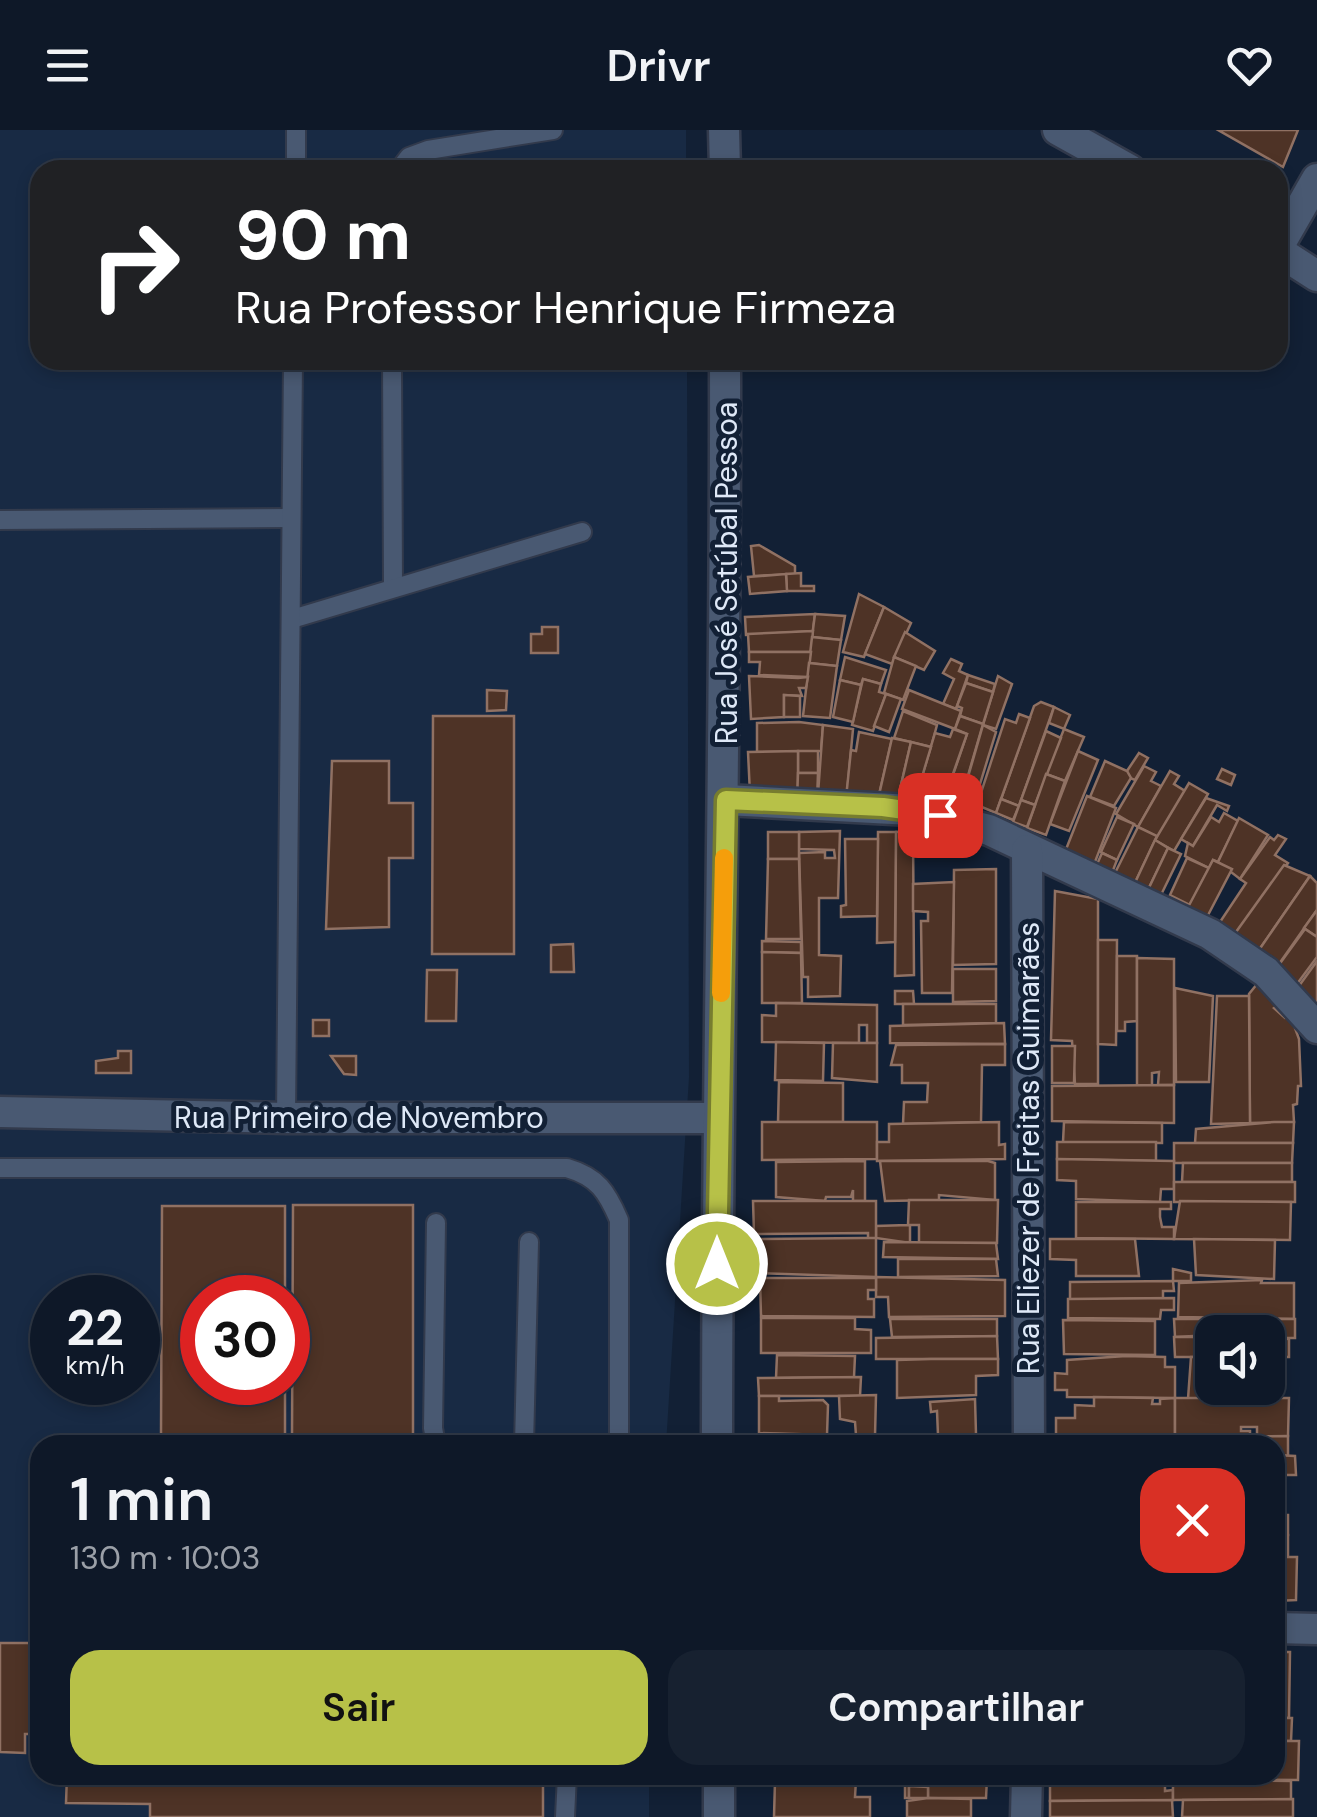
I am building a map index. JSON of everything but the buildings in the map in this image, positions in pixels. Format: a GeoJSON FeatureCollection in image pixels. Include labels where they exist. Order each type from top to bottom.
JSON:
{"type":"FeatureCollection","features":[{"type":"Feature","properties":{"kind":"street"},"geometry":{"type":"LineString","coordinates":[[724,130],[725,160]]}},
{"type":"Feature","properties":{"kind":"street"},"geometry":{"type":"LineString","coordinates":[[1058,130],[1112,160]]}},
{"type":"Feature","properties":{"kind":"street"},"geometry":{"type":"LineString","coordinates":[[1288,231],[1317,179]]}},
{"type":"Feature","properties":{"kind":"street"},"geometry":{"type":"LineString","coordinates":[[1288,256],[1317,276]]}},
{"type":"Feature","properties":{"kind":"street","name":"Rua José Setúbal Pessoa"},"geometry":{"type":"LineString","coordinates":[[717,1435],[718,1118],[726,800],[726,370]]}},
{"type":"Feature","properties":{"kind":"street"},"geometry":{"type":"LineString","coordinates":[[726,800],[883,807],[940,815],[989,830],[1210,934],[1266,972],[1317,1028]]}},
{"type":"Feature","properties":{"kind":"street","name":"Rua Eliezer de Freitas Guimarães"},"geometry":{"type":"LineString","coordinates":[[1028,850],[1029,1435]]}},
{"type":"Feature","properties":{"kind":"street","name":"Rua Primeiro de Novembro"},"geometry":{"type":"LineString","coordinates":[[0,1112],[286,1118],[718,1118]]}},
{"type":"Feature","properties":{"kind":"street"},"geometry":{"type":"LineString","coordinates":[[1285,1628],[1317,1629]]}},
{"type":"Feature","properties":{"kind":"street"},"geometry":{"type":"LineString","coordinates":[[719,1785],[720,1817]]}},
{"type":"Feature","properties":{"kind":"street"},"geometry":{"type":"LineString","coordinates":[[1026,1785],[1026,1817]]}},
{"type":"Feature","properties":{"kind":"lane"},"geometry":{"type":"LineString","coordinates":[[296,130],[296,160]]}},
{"type":"Feature","properties":{"kind":"lane"},"geometry":{"type":"LineString","coordinates":[[407,160],[428,150],[553,130]]}},
{"type":"Feature","properties":{"kind":"lane"},"geometry":{"type":"LineString","coordinates":[[286,1118],[293,370]]}},
{"type":"Feature","properties":{"kind":"lane"},"geometry":{"type":"LineString","coordinates":[[392,370],[393,586]]}},
{"type":"Feature","properties":{"kind":"lane"},"geometry":{"type":"LineString","coordinates":[[0,520],[291,518]]}},
{"type":"Feature","properties":{"kind":"lane"},"geometry":{"type":"LineString","coordinates":[[292,620],[393,586],[582,532]]}},
{"type":"Feature","properties":{"kind":"lane"},"geometry":{"type":"LineString","coordinates":[[0,1168],[568,1168],[590,1174],[606,1191],[619,1220],[618,1435]]}},
{"type":"Feature","properties":{"kind":"lane"},"geometry":{"type":"LineString","coordinates":[[434,1435],[436,1223]]}},
{"type":"Feature","properties":{"kind":"lane"},"geometry":{"type":"LineString","coordinates":[[524,1435],[529,1242]]}},
{"type":"Feature","properties":{"kind":"lane"},"geometry":{"type":"LineString","coordinates":[[566,1817],[567,1785]]}},
{"type":"Feature","properties":{"kind":"shaded area"},"geometry":{"type":"Polygon","coordinates":[[[0,130],[686,130],[686,160],[30,160],[30,370],[687,370],[689,1077],[667,1435],[30,1435],[30,1785],[649,1785],[649,1817],[0,1817],[0,130]]]}},
{"type":"Feature","properties":{"kind":"slow traffic"},"geometry":{"type":"LineString","coordinates":[[721,993],[724,858]]}},
{"type":"Feature","properties":{"kind":"route"},"geometry":{"type":"LineString","coordinates":[[717,1264],[726,800],[883,807],[940,815]]}}]}
